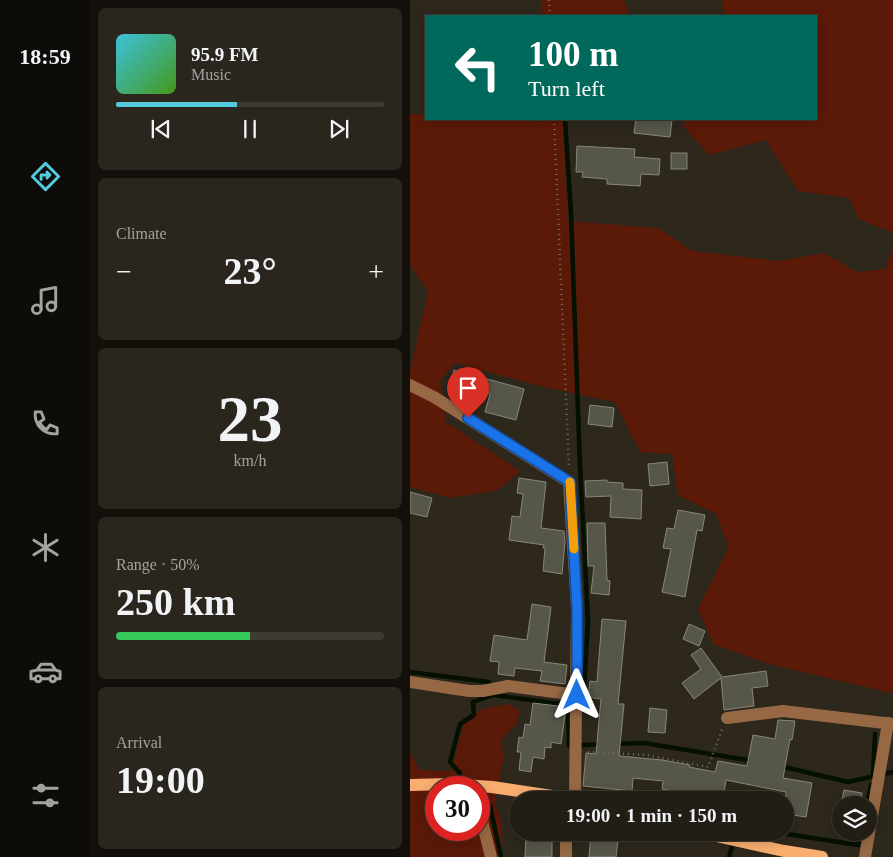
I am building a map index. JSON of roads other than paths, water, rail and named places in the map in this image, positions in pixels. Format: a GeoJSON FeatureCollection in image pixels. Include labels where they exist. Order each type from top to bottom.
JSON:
{"type":"FeatureCollection","features":[{"type":"Feature","properties":{"kind":"main road"},"geometry":{"type":"LineString","coordinates":[[410,786],[425,785]]}},
{"type":"Feature","properties":{"kind":"main road"},"geometry":{"type":"LineString","coordinates":[[490,788],[513,791]]}},
{"type":"Feature","properties":{"kind":"main road"},"geometry":{"type":"LineString","coordinates":[[738,841],[822,857]]}},
{"type":"Feature","properties":{"kind":"street"},"geometry":{"type":"LineString","coordinates":[[410,386],[434,397],[570,482],[577,608],[577,791]]}},
{"type":"Feature","properties":{"kind":"street"},"geometry":{"type":"LineString","coordinates":[[410,682],[469,691],[497,689],[508,686],[577,703]]}},
{"type":"Feature","properties":{"kind":"street"},"geometry":{"type":"LineString","coordinates":[[727,718],[783,711],[891,723],[879,775],[865,857]]}},
{"type":"Feature","properties":{"kind":"street"},"geometry":{"type":"LineString","coordinates":[[487,841],[491,857]]}},
{"type":"Feature","properties":{"kind":"street"},"geometry":{"type":"LineString","coordinates":[[566,841],[566,857]]}},
{"type":"Feature","properties":{"kind":"waterway"},"geometry":{"type":"LineString","coordinates":[[565,120],[571,213],[580,466],[588,621],[583,708],[568,705],[569,746],[602,744]]}},
{"type":"Feature","properties":{"kind":"waterway"},"geometry":{"type":"LineString","coordinates":[[410,672],[489,682],[493,695],[568,705]]}},
{"type":"Feature","properties":{"kind":"waterway"},"geometry":{"type":"LineString","coordinates":[[460,773],[450,762],[460,724],[474,715],[473,702],[493,695]]}},
{"type":"Feature","properties":{"kind":"waterway"},"geometry":{"type":"LineString","coordinates":[[873,775],[875,734]]}},
{"type":"Feature","properties":{"kind":"waterway"},"geometry":{"type":"LineString","coordinates":[[615,744],[644,743],[753,761]]}},
{"type":"Feature","properties":{"kind":"waterway"},"geometry":{"type":"LineString","coordinates":[[780,766],[848,782],[893,772]]}},
{"type":"Feature","properties":{"kind":"waterway"},"geometry":{"type":"LineString","coordinates":[[869,796],[871,785]]}},
{"type":"Feature","properties":{"kind":"waterway"},"geometry":{"type":"LineString","coordinates":[[490,806],[501,857]]}},
{"type":"Feature","properties":{"kind":"waterway"},"geometry":{"type":"LineString","coordinates":[[794,835],[832,841]]}},
{"type":"Feature","properties":{"kind":"waterway"},"geometry":{"type":"LineString","coordinates":[[729,857],[733,841]]}},
{"type":"Feature","properties":{"kind":"waterway"},"geometry":{"type":"LineString","coordinates":[[832,841],[858,845],[859,841]]}}]}
